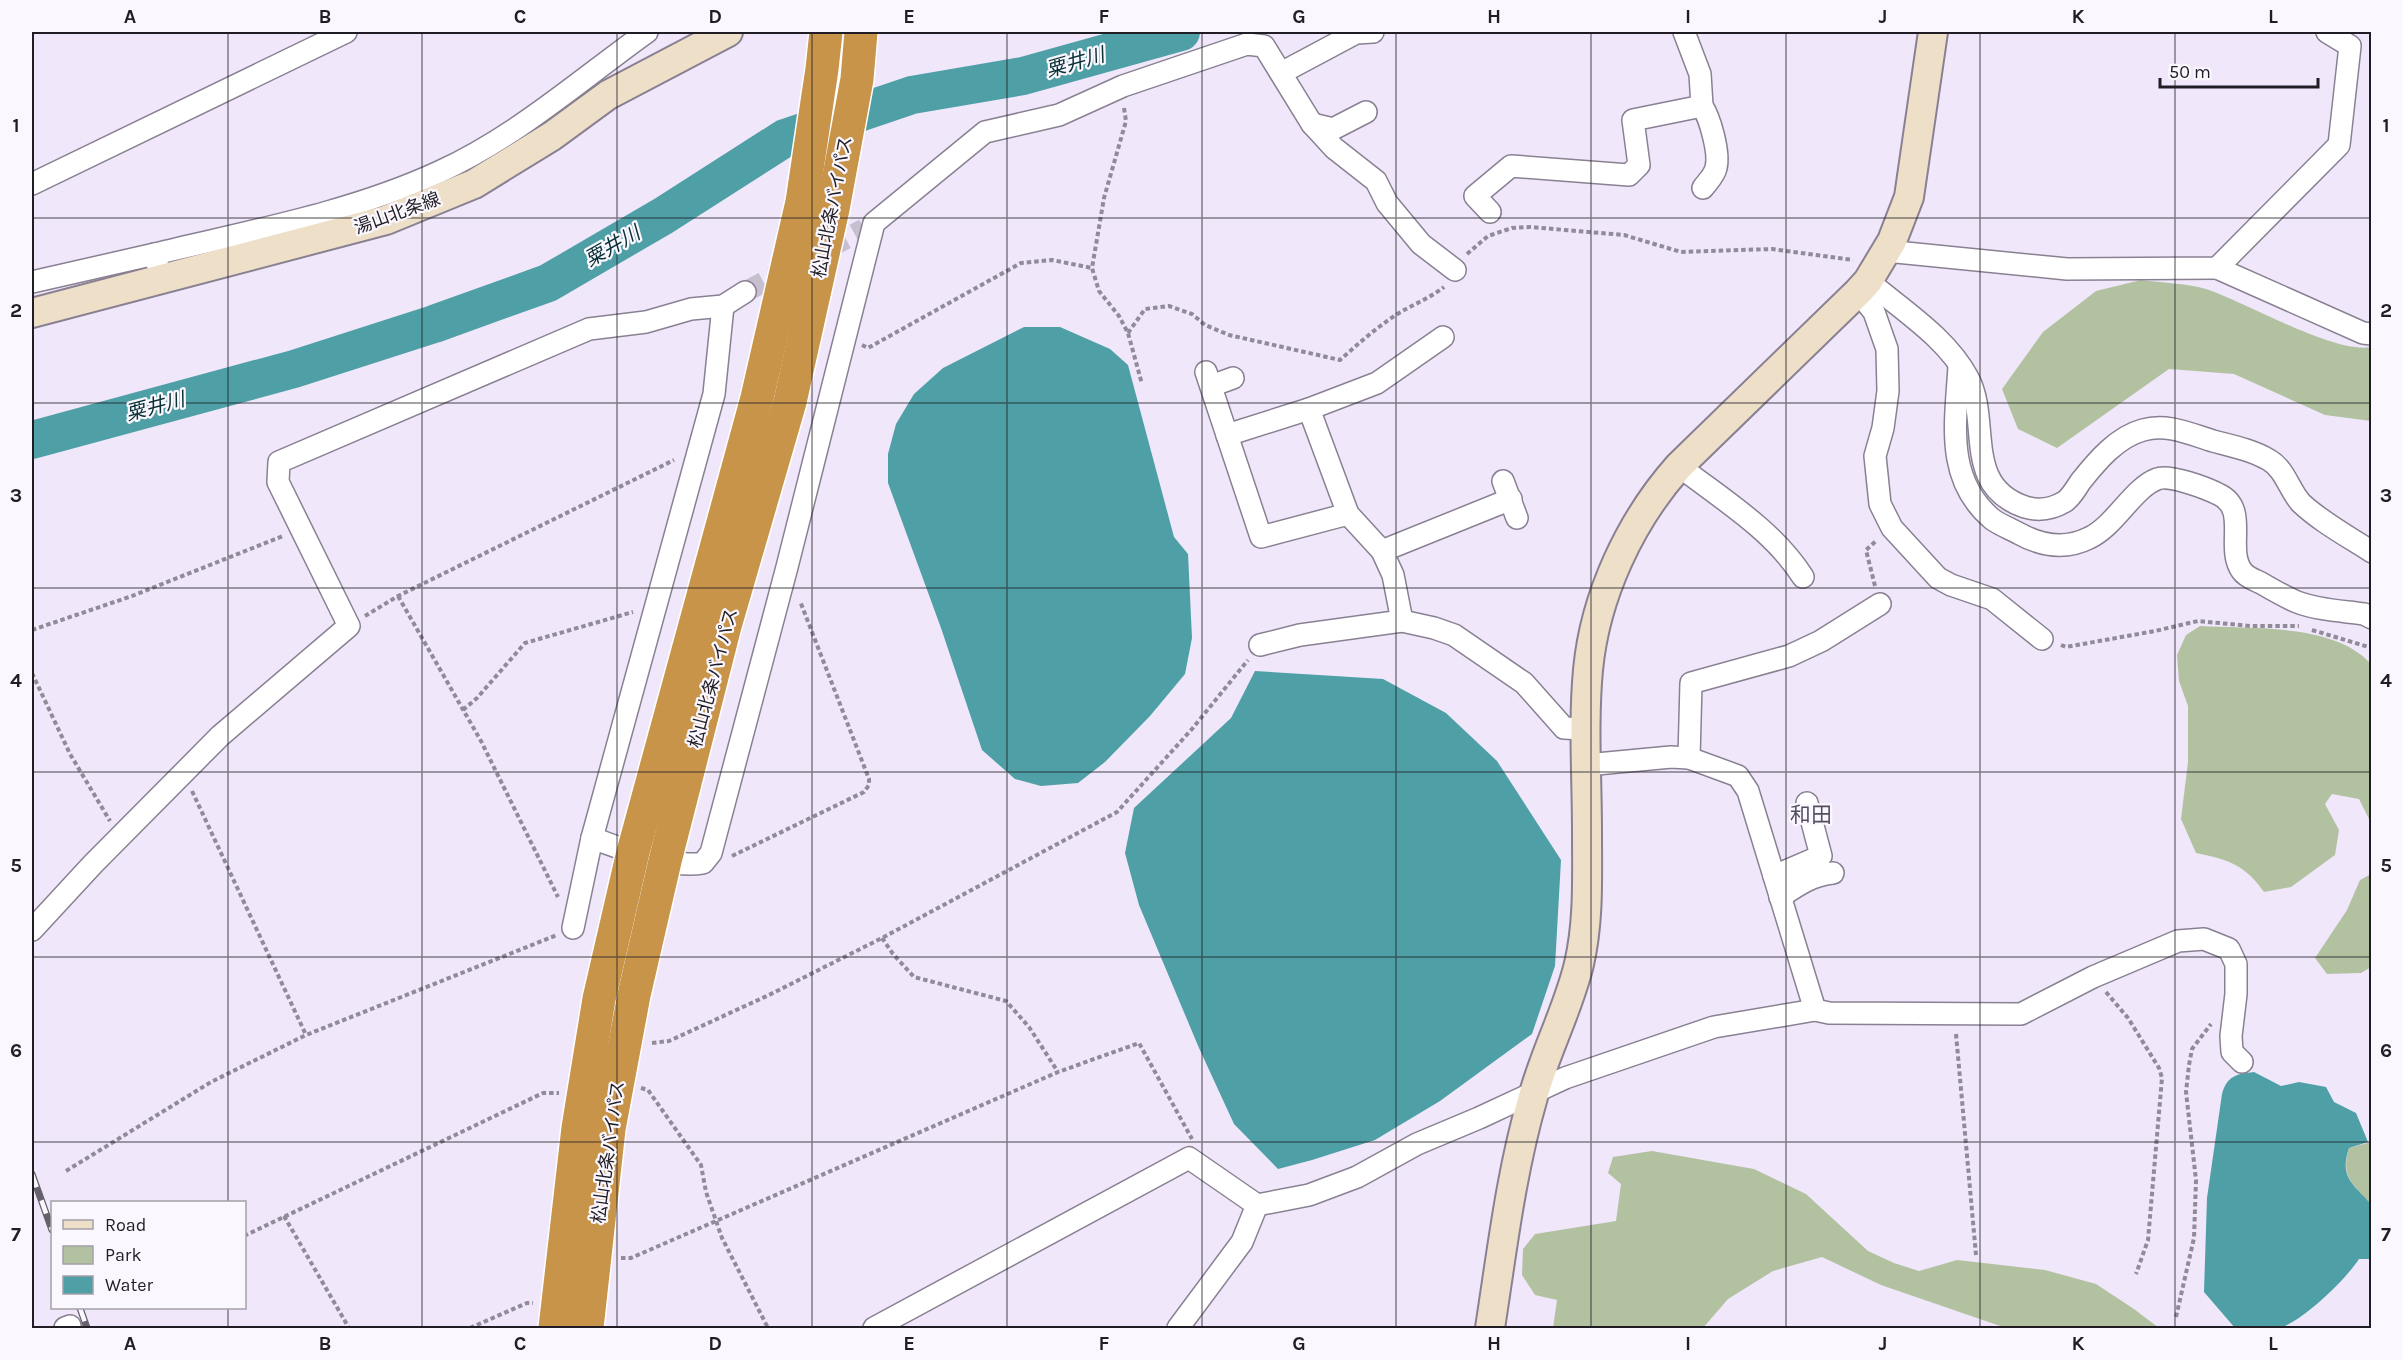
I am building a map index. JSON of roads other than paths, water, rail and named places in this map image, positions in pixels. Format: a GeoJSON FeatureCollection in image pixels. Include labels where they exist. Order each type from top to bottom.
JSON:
{"type":"FeatureCollection","features":[{"type":"Feature","properties":{"kind":"highway","name":"松山北条バイパス"},"geometry":{"type":"LineString","coordinates":[[556,1316],[584,1094],[600,999],[633,852],[757,398],[802,202],[826,32]]}},
{"type":"Feature","properties":{"kind":"highway","name":"松山北条バイパス"},"geometry":{"type":"LineString","coordinates":[[587,1329],[609,1129],[625,1037],[665,861],[725,626],[790,402],[833,210],[857,79],[861,32]]}},
{"type":"Feature","properties":{"kind":"street"},"geometry":{"type":"LineString","coordinates":[[32,184],[346,32]]}},
{"type":"Feature","properties":{"kind":"street"},"geometry":{"type":"LineString","coordinates":[[32,282],[158,266],[383,194],[440,172],[504,135],[647,32]]}},
{"type":"Feature","properties":{"kind":"street","name":"湯山北条線"},"geometry":{"type":"LineString","coordinates":[[32,313],[158,266],[386,220],[474,184],[552,136],[608,95],[728,32]]}},
{"type":"Feature","properties":{"kind":"street"},"geometry":{"type":"LineString","coordinates":[[1281,73],[1356,33],[1373,32]]}},
{"type":"Feature","properties":{"kind":"street"},"geometry":{"type":"LineString","coordinates":[[1684,32],[1700,74],[1702,106],[1709,117],[1717,165],[1714,176],[1702,188]]}},
{"type":"Feature","properties":{"kind":"street"},"geometry":{"type":"LineString","coordinates":[[1490,1329],[1509,1199],[1521,1142],[1533,1094],[1579,963],[1585,923],[1587,883],[1585,729],[1588,668],[1597,622],[1611,576],[1637,524],[1657,491],[1679,466],[1871,274],[1892,241],[1909,197],[1933,32]]}},
{"type":"Feature","properties":{"kind":"street"},"geometry":{"type":"LineString","coordinates":[[2217,268],[2339,145],[2350,46],[2327,32]]}},
{"type":"Feature","properties":{"kind":"street"},"geometry":{"type":"LineString","coordinates":[[592,838],[633,852],[690,866],[703,863],[711,853],[845,339],[869,226],[985,132],[1059,115],[1123,86],[1245,38],[1264,46],[1312,124],[1334,148],[1376,182],[1387,203],[1421,244],[1455,270]]}},
{"type":"Feature","properties":{"kind":"street"},"geometry":{"type":"LineString","coordinates":[[1490,212],[1475,196],[1511,166],[1629,174],[1638,165],[1633,120],[1702,106]]}},
{"type":"Feature","properties":{"kind":"street"},"geometry":{"type":"LineString","coordinates":[[1312,124],[1333,129],[1366,111]]}},
{"type":"Feature","properties":{"kind":"street"},"geometry":{"type":"LineString","coordinates":[[1871,274],[2217,268],[2353,329],[2372,334]]}},
{"type":"Feature","properties":{"kind":"street"},"geometry":{"type":"LineString","coordinates":[[1871,274],[1943,345],[1969,380],[1987,477],[2003,495],[2025,507],[2045,510],[2066,501],[2117,442],[2142,430],[2168,427],[2249,451],[2271,461],[2283,474],[2293,494],[2304,505],[2372,552]]}},
{"type":"Feature","properties":{"kind":"street"},"geometry":{"type":"LineString","coordinates":[[1871,274],[1874,312],[1887,349],[1888,391],[1883,428],[1875,456],[1880,504],[1892,528],[1938,578],[1951,585],[1992,599],[2042,639]]}},
{"type":"Feature","properties":{"kind":"street"},"geometry":{"type":"LineString","coordinates":[[32,930],[220,736],[349,626],[278,482],[279,462],[589,329],[646,322],[691,309],[723,306],[745,292]]}},
{"type":"Feature","properties":{"kind":"street"},"geometry":{"type":"LineString","coordinates":[[573,928],[592,838],[714,394],[723,306]]}},
{"type":"Feature","properties":{"kind":"street"},"geometry":{"type":"LineString","coordinates":[[1227,435],[1309,409],[1377,383],[1437,348]]}},
{"type":"Feature","properties":{"kind":"street"},"geometry":{"type":"LineString","coordinates":[[1959,365],[1956,448],[1963,482],[1977,504],[1994,520],[2037,543],[2061,546],[2090,538],[2115,518],[2146,484],[2160,478],[2173,479],[2220,494],[2228,500],[2236,511],[2236,560],[2244,573],[2298,603],[2364,614],[2372,618]]}},
{"type":"Feature","properties":{"kind":"street"},"geometry":{"type":"LineString","coordinates":[[1233,378],[1208,379],[1261,537],[1348,514]]}},
{"type":"Feature","properties":{"kind":"street"},"geometry":{"type":"LineString","coordinates":[[1309,409],[1348,514],[1382,551],[1393,574],[1402,621]]}},
{"type":"Feature","properties":{"kind":"street"},"geometry":{"type":"LineString","coordinates":[[1679,466],[1773,539],[1791,558],[1803,577]]}},
{"type":"Feature","properties":{"kind":"street"},"geometry":{"type":"LineString","coordinates":[[1382,551],[1510,499]]}},
{"type":"Feature","properties":{"kind":"street"},"geometry":{"type":"LineString","coordinates":[[1689,758],[1691,683],[1789,656],[1821,641],[1880,604]]}},
{"type":"Feature","properties":{"kind":"street"},"geometry":{"type":"LineString","coordinates":[[1260,645],[1300,635],[1402,621],[1454,635],[1524,683],[1564,729],[1585,729]]}},
{"type":"Feature","properties":{"kind":"street"},"geometry":{"type":"LineString","coordinates":[[1586,765],[1671,757],[1689,758],[1738,776],[1748,791],[1815,1010]]}},
{"type":"Feature","properties":{"kind":"street"},"geometry":{"type":"LineString","coordinates":[[1774,876],[1821,856],[1807,803]]}},
{"type":"Feature","properties":{"kind":"street"},"geometry":{"type":"LineString","coordinates":[[1780,897],[1818,874],[1833,873]]}},
{"type":"Feature","properties":{"kind":"street"},"geometry":{"type":"LineString","coordinates":[[874,1329],[1189,1158],[1257,1205],[1309,1195],[1358,1177],[1417,1144],[1565,1078],[1714,1027],[1815,1010],[1829,1013],[2021,1014],[2093,977],[2178,941],[2204,939],[2229,949],[2236,964],[2236,994],[2231,1044],[2232,1052],[2242,1062]]}},
{"type":"Feature","properties":{"kind":"street"},"geometry":{"type":"LineString","coordinates":[[1178,1329],[1242,1242],[1257,1205]]}},
{"type":"Feature","properties":{"kind":"water"},"geometry":{"type":"Polygon","coordinates":[[[1024,327],[1060,327],[1110,349],[1128,365],[1174,537],[1188,554],[1192,638],[1185,674],[1150,716],[1105,762],[1078,783],[1041,786],[1015,779],[982,750],[941,628],[888,483],[888,454],[896,424],[914,394],[943,368],[1024,327]]]}},
{"type":"Feature","properties":{"kind":"water"},"geometry":{"type":"Polygon","coordinates":[[[1255,671],[1383,679],[1446,713],[1497,761],[1561,860],[1555,966],[1532,1034],[1440,1101],[1375,1140],[1278,1169],[1234,1124],[1199,1048],[1139,905],[1125,853],[1134,808],[1231,718],[1255,671]]]}},
{"type":"Feature","properties":{"kind":"water"},"geometry":{"type":"Polygon","coordinates":[[[2254,1072],[2281,1086],[2299,1082],[2326,1087],[2334,1102],[2356,1113],[2368,1142],[2349,1148],[2346,1158],[2347,1173],[2353,1185],[2371,1204],[2371,1259],[2359,1259],[2335,1287],[2302,1316],[2277,1329],[2265,1330],[2235,1328],[2204,1292],[2207,1198],[2222,1094],[2233,1077],[2254,1072]]]}},
{"type":"Feature","properties":{"kind":"waterway","name":"粟井川"},"geometry":{"type":"LineString","coordinates":[[32,440],[294,369],[434,324],[548,283],[663,216],[785,138],[912,95],[1023,76],[1181,32]]}},
{"type":"Feature","properties":{"kind":"tunnel"},"geometry":{"type":"LineString","coordinates":[[745,292],[864,229]]}},
{"type":"Feature","properties":{"kind":"railway"},"geometry":{"type":"LineString","coordinates":[[32,1174],[51,1227]]}},
{"type":"Feature","properties":{"kind":"railway"},"geometry":{"type":"LineString","coordinates":[[80,1309],[87,1328]]}},
{"type":"Feature","properties":{"kind":"district","name":"和田"},"geometry":{"type":"Point","coordinates":[1811,815]}}]}
